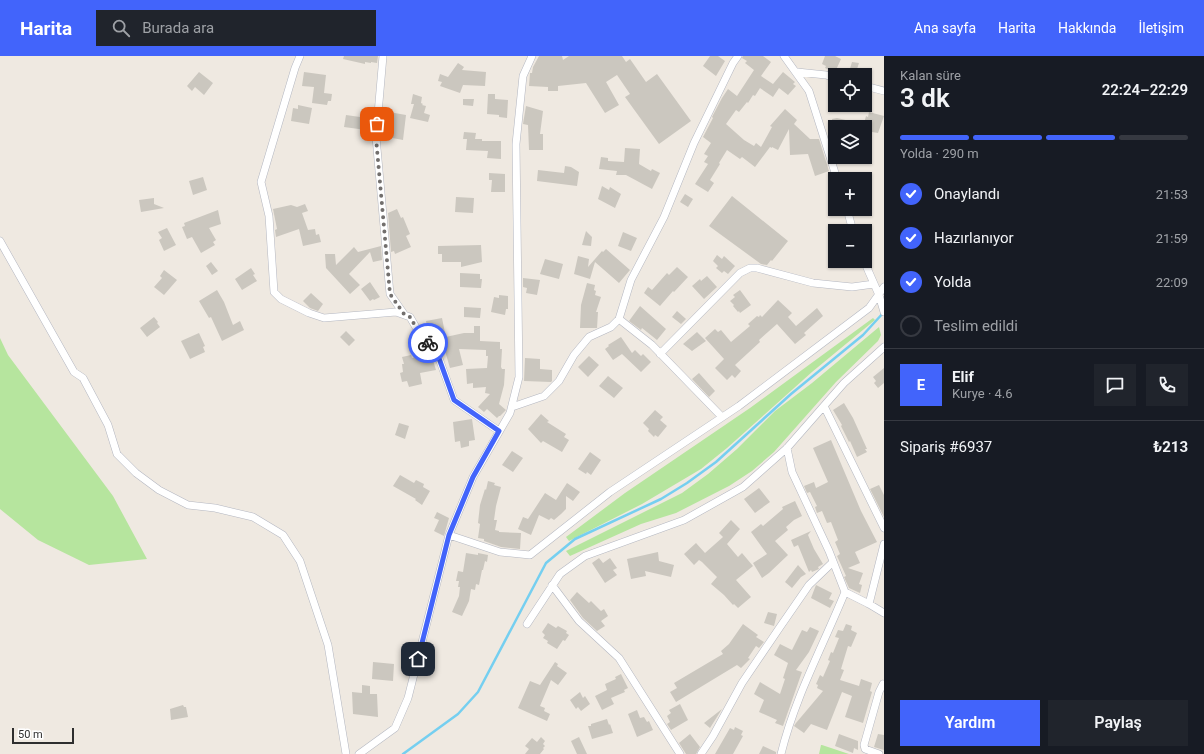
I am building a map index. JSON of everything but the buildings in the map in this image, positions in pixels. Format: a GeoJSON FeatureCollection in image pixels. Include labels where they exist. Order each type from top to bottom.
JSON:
{"type":"FeatureCollection","features":[{"type":"Feature","properties":{"kind":"street"},"geometry":{"type":"LineString","coordinates":[[300,56],[295,68],[261,182],[269,216],[274,292],[281,299],[302,310],[324,318],[396,312],[410,317],[421,336],[436,350],[454,400],[499,431]]}},
{"type":"Feature","properties":{"kind":"street"},"geometry":{"type":"LineString","coordinates":[[383,56],[376,138],[390,294],[404,314]]}},
{"type":"Feature","properties":{"kind":"street"},"geometry":{"type":"LineString","coordinates":[[359,754],[395,728],[408,698],[449,535],[473,477],[512,407],[519,377],[516,144],[522,76],[532,56]]}},
{"type":"Feature","properties":{"kind":"street"},"geometry":{"type":"LineString","coordinates":[[512,407],[544,396],[559,381],[574,355],[589,338],[611,327],[619,320],[631,280],[664,218],[694,143],[733,63],[738,56]]}},
{"type":"Feature","properties":{"kind":"street"},"geometry":{"type":"LineString","coordinates":[[784,56],[797,72],[809,91],[835,172]]}},
{"type":"Feature","properties":{"kind":"street"},"geometry":{"type":"LineString","coordinates":[[797,72],[828,76]]}},
{"type":"Feature","properties":{"kind":"street"},"geometry":{"type":"LineString","coordinates":[[872,88],[884,91]]}},
{"type":"Feature","properties":{"kind":"street"},"geometry":{"type":"LineString","coordinates":[[0,241],[74,372],[83,378],[108,425],[117,454],[136,473],[159,490],[188,505],[215,508],[254,517],[283,535],[300,561],[328,645],[346,754]]}},
{"type":"Feature","properties":{"kind":"street"},"geometry":{"type":"LineString","coordinates":[[660,354],[740,273],[750,268],[775,272],[813,283],[852,287],[874,284]]}},
{"type":"Feature","properties":{"kind":"street"},"geometry":{"type":"LineString","coordinates":[[867,268],[879,295],[883,309]]}},
{"type":"Feature","properties":{"kind":"street"},"geometry":{"type":"LineString","coordinates":[[449,535],[500,552],[530,554],[610,492],[739,406],[870,308],[884,287]]}},
{"type":"Feature","properties":{"kind":"street"},"geometry":{"type":"LineString","coordinates":[[619,320],[652,345],[722,417]]}},
{"type":"Feature","properties":{"kind":"street"},"geometry":{"type":"LineString","coordinates":[[527,624],[560,574],[586,556],[684,520],[744,487],[787,448],[844,383],[884,347]]}},
{"type":"Feature","properties":{"kind":"street"},"geometry":{"type":"LineString","coordinates":[[824,406],[884,528]]}},
{"type":"Feature","properties":{"kind":"street"},"geometry":{"type":"LineString","coordinates":[[787,448],[792,472],[845,592],[884,613]]}},
{"type":"Feature","properties":{"kind":"street"},"geometry":{"type":"LineString","coordinates":[[869,604],[884,544]]}},
{"type":"Feature","properties":{"kind":"street"},"geometry":{"type":"LineString","coordinates":[[701,754],[713,736],[742,683],[780,627],[809,585],[833,562]]}},
{"type":"Feature","properties":{"kind":"street"},"geometry":{"type":"LineString","coordinates":[[552,585],[579,621],[619,658],[680,754]]}},
{"type":"Feature","properties":{"kind":"street"},"geometry":{"type":"LineString","coordinates":[[781,754],[804,683],[830,629],[845,592]]}},
{"type":"Feature","properties":{"kind":"street"},"geometry":{"type":"LineString","coordinates":[[879,754],[865,749],[864,745],[879,692],[883,684],[884,685]]}},
{"type":"Feature","properties":{"kind":"green space"},"geometry":{"type":"Polygon","coordinates":[[[873,318],[875,320],[812,372],[727,448],[701,469],[642,504],[569,541],[566,537],[625,493],[750,408],[873,318]]]}},
{"type":"Feature","properties":{"kind":"green space"},"geometry":{"type":"Polygon","coordinates":[[[879,327],[881,335],[878,341],[836,382],[774,452],[752,471],[729,486],[676,513],[641,524],[570,556],[566,551],[682,493],[708,474],[737,449],[775,411],[812,383],[879,327]]]}},
{"type":"Feature","properties":{"kind":"green space"},"geometry":{"type":"Polygon","coordinates":[[[0,338],[8,355],[113,496],[147,559],[89,565],[38,540],[0,509],[0,338]]]}},
{"type":"Feature","properties":{"kind":"green space"},"geometry":{"type":"Polygon","coordinates":[[[822,745],[849,754],[819,754],[822,745]]]}},
{"type":"Feature","properties":{"kind":"waterway"},"geometry":{"type":"LineString","coordinates":[[403,754],[458,714],[478,692],[546,563],[575,539],[661,499],[687,483],[716,462],[791,394],[863,335],[884,312]]}},
{"type":"Feature","properties":{"kind":"way so far"},"geometry":{"type":"LineString","coordinates":[[377,124],[376,138],[390,294],[404,314],[410,317],[421,336],[428,343]]}},
{"type":"Feature","properties":{"kind":"route"},"geometry":{"type":"LineString","coordinates":[[418,659],[449,535],[473,477],[499,431],[454,400],[436,350],[428,343]]}}]}
